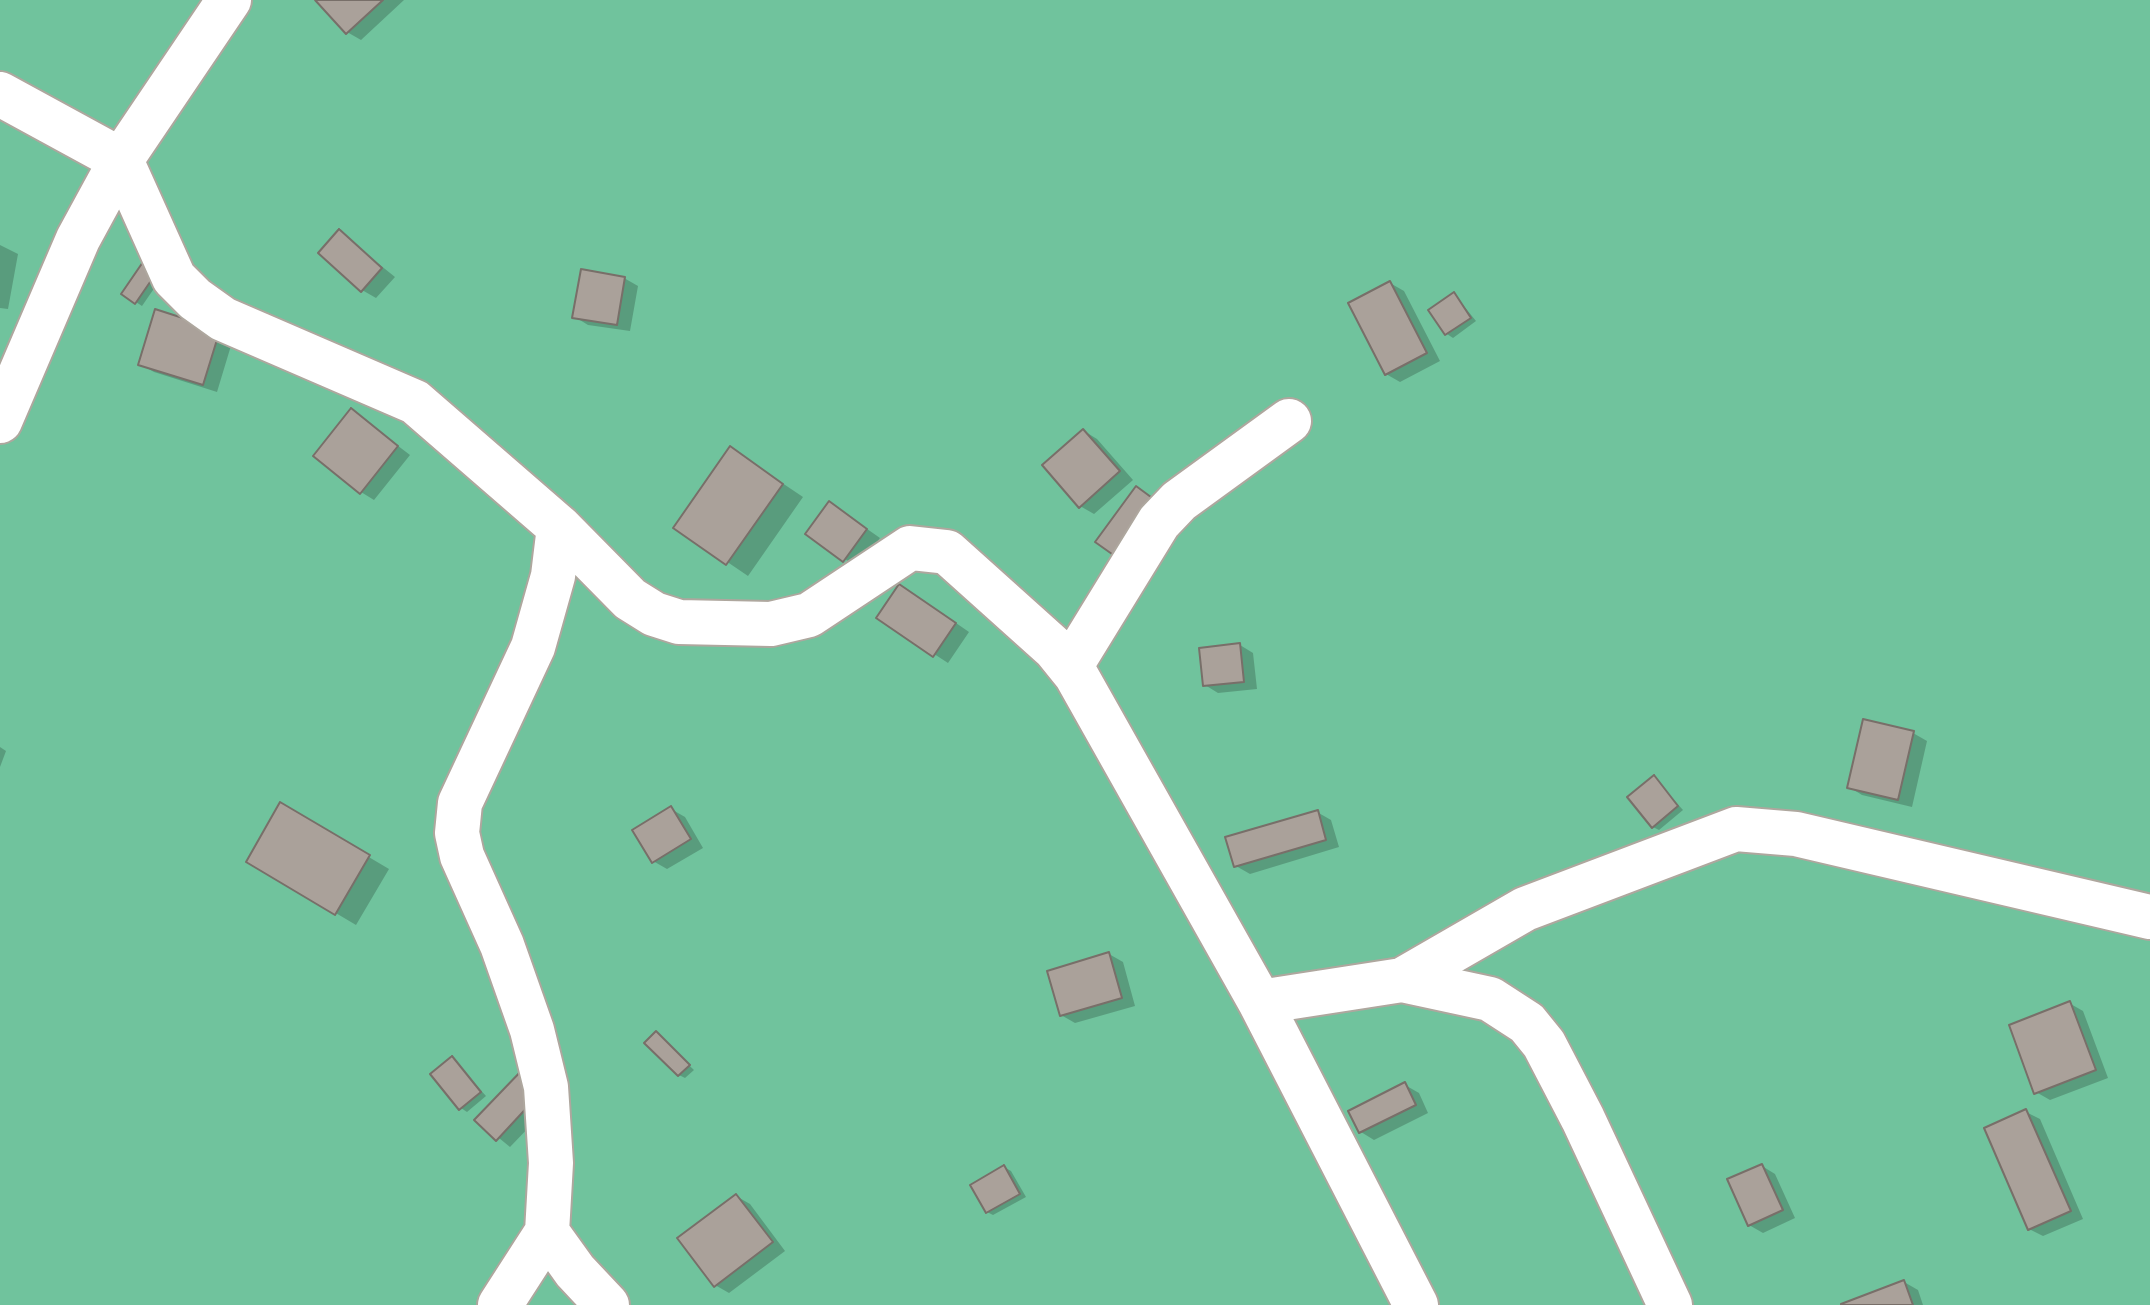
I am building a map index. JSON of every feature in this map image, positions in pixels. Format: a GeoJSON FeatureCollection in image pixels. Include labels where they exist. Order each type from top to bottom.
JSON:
{"type":"FeatureCollection","features":[{"type":"Feature","properties":{"kind":"street"},"geometry":{"type":"LineString","coordinates":[[0,421],[78,239],[121,160],[229,0]]}},
{"type":"Feature","properties":{"kind":"street"},"geometry":{"type":"LineString","coordinates":[[0,94],[121,160],[174,278],[195,299],[223,319],[415,402],[559,527],[630,599],[654,614],[679,622],[771,624],[809,615],[910,548],[947,552],[1055,649],[1070,667],[1260,1002],[1416,1305]]}},
{"type":"Feature","properties":{"kind":"street"},"geometry":{"type":"LineString","coordinates":[[1070,667],[1159,522],[1179,501],[1289,421]]}},
{"type":"Feature","properties":{"kind":"street"},"geometry":{"type":"LineString","coordinates":[[500,1305],[547,1232],[551,1163],[546,1087],[532,1030],[502,945],[462,856],[457,833],[460,803],[533,647],[553,576],[559,527]]}},
{"type":"Feature","properties":{"kind":"street"},"geometry":{"type":"LineString","coordinates":[[1402,980],[1525,909],[1736,829],[1796,834],[2150,917]]}},
{"type":"Feature","properties":{"kind":"street"},"geometry":{"type":"LineString","coordinates":[[1260,1002],[1402,980],[1490,999],[1527,1023],[1544,1044],[1583,1119],[1670,1305]]}},
{"type":"Feature","properties":{"kind":"street"},"geometry":{"type":"LineString","coordinates":[[547,1232],[575,1271],[607,1305]]}},
{"type":"Feature","properties":{"kind":"green space"},"geometry":{"type":"Polygon","coordinates":[[[0,0],[2150,0],[2150,1305],[0,1305],[0,0]]]}},
{"type":"Feature","properties":{"kind":"building"},"geometry":{"type":"Polygon","coordinates":[[[315,0],[383,0],[346,34],[315,0]]]}},
{"type":"Feature","properties":{"kind":"building"},"geometry":{"type":"Polygon","coordinates":[[[339,229],[382,268],[361,292],[318,253],[339,229]]]}},
{"type":"Feature","properties":{"kind":"building"},"geometry":{"type":"Polygon","coordinates":[[[145,259],[159,269],[135,304],[121,294],[145,259]]]}},
{"type":"Feature","properties":{"kind":"building"},"geometry":{"type":"Polygon","coordinates":[[[581,269],[625,277],[617,325],[572,318],[581,269]]]}},
{"type":"Feature","properties":{"kind":"building"},"geometry":{"type":"Polygon","coordinates":[[[1390,281],[1427,353],[1385,375],[1348,303],[1390,281]]]}},
{"type":"Feature","properties":{"kind":"building"},"geometry":{"type":"Polygon","coordinates":[[[1454,292],[1471,318],[1445,335],[1428,310],[1454,292]]]}},
{"type":"Feature","properties":{"kind":"building"},"geometry":{"type":"Polygon","coordinates":[[[155,309],[220,330],[203,385],[138,365],[155,309]]]}},
{"type":"Feature","properties":{"kind":"building"},"geometry":{"type":"Polygon","coordinates":[[[351,408],[398,446],[360,494],[313,456],[351,408]]]}},
{"type":"Feature","properties":{"kind":"building"},"geometry":{"type":"Polygon","coordinates":[[[1083,429],[1120,471],[1079,508],[1042,465],[1083,429]]]}},
{"type":"Feature","properties":{"kind":"building"},"geometry":{"type":"Polygon","coordinates":[[[730,446],[783,484],[726,565],[673,528],[730,446]]]}},
{"type":"Feature","properties":{"kind":"building"},"geometry":{"type":"Polygon","coordinates":[[[1136,486],[1159,503],[1119,559],[1095,542],[1136,486]]]}},
{"type":"Feature","properties":{"kind":"building"},"geometry":{"type":"Polygon","coordinates":[[[829,501],[867,529],[843,562],[805,534],[829,501]]]}},
{"type":"Feature","properties":{"kind":"building"},"geometry":{"type":"Polygon","coordinates":[[[899,584],[956,623],[933,657],[876,618],[899,584]]]}},
{"type":"Feature","properties":{"kind":"building"},"geometry":{"type":"Polygon","coordinates":[[[1240,643],[1244,682],[1203,686],[1199,648],[1240,643]]]}},
{"type":"Feature","properties":{"kind":"building"},"geometry":{"type":"Polygon","coordinates":[[[1863,719],[1914,731],[1898,800],[1847,788],[1863,719]]]}},
{"type":"Feature","properties":{"kind":"building"},"geometry":{"type":"Polygon","coordinates":[[[1654,775],[1678,806],[1652,828],[1627,797],[1654,775]]]}},
{"type":"Feature","properties":{"kind":"building"},"geometry":{"type":"Polygon","coordinates":[[[280,802],[370,855],[335,915],[246,862],[280,802]]]}},
{"type":"Feature","properties":{"kind":"building"},"geometry":{"type":"Polygon","coordinates":[[[671,806],[691,839],[652,863],[632,830],[671,806]]]}},
{"type":"Feature","properties":{"kind":"building"},"geometry":{"type":"Polygon","coordinates":[[[1318,810],[1326,840],[1234,867],[1225,837],[1318,810]]]}},
{"type":"Feature","properties":{"kind":"building"},"geometry":{"type":"Polygon","coordinates":[[[1109,952],[1122,998],[1060,1016],[1047,971],[1109,952]]]}},
{"type":"Feature","properties":{"kind":"building"},"geometry":{"type":"Polygon","coordinates":[[[2070,1001],[2096,1070],[2034,1094],[2009,1025],[2070,1001]]]}},
{"type":"Feature","properties":{"kind":"building"},"geometry":{"type":"Polygon","coordinates":[[[656,1031],[690,1065],[678,1076],[644,1043],[656,1031]]]}},
{"type":"Feature","properties":{"kind":"building"},"geometry":{"type":"Polygon","coordinates":[[[452,1056],[481,1092],[459,1110],[430,1074],[452,1056]]]}},
{"type":"Feature","properties":{"kind":"building"},"geometry":{"type":"Polygon","coordinates":[[[525,1067],[546,1087],[496,1141],[474,1120],[525,1067]]]}},
{"type":"Feature","properties":{"kind":"building"},"geometry":{"type":"Polygon","coordinates":[[[1405,1082],[1416,1105],[1359,1133],[1348,1111],[1405,1082]]]}},
{"type":"Feature","properties":{"kind":"building"},"geometry":{"type":"Polygon","coordinates":[[[2026,1109],[2071,1211],[2028,1230],[1984,1128],[2026,1109]]]}},
{"type":"Feature","properties":{"kind":"building"},"geometry":{"type":"Polygon","coordinates":[[[1762,1164],[1783,1210],[1748,1226],[1727,1179],[1762,1164]]]}},
{"type":"Feature","properties":{"kind":"building"},"geometry":{"type":"Polygon","coordinates":[[[1004,1165],[1020,1194],[986,1213],[970,1185],[1004,1165]]]}},
{"type":"Feature","properties":{"kind":"building"},"geometry":{"type":"Polygon","coordinates":[[[736,1194],[773,1242],[714,1287],[677,1238],[736,1194]]]}},
{"type":"Feature","properties":{"kind":"building"},"geometry":{"type":"Polygon","coordinates":[[[1904,1280],[1913,1305],[1841,1305],[1841,1304],[1904,1280]]]}}]}
